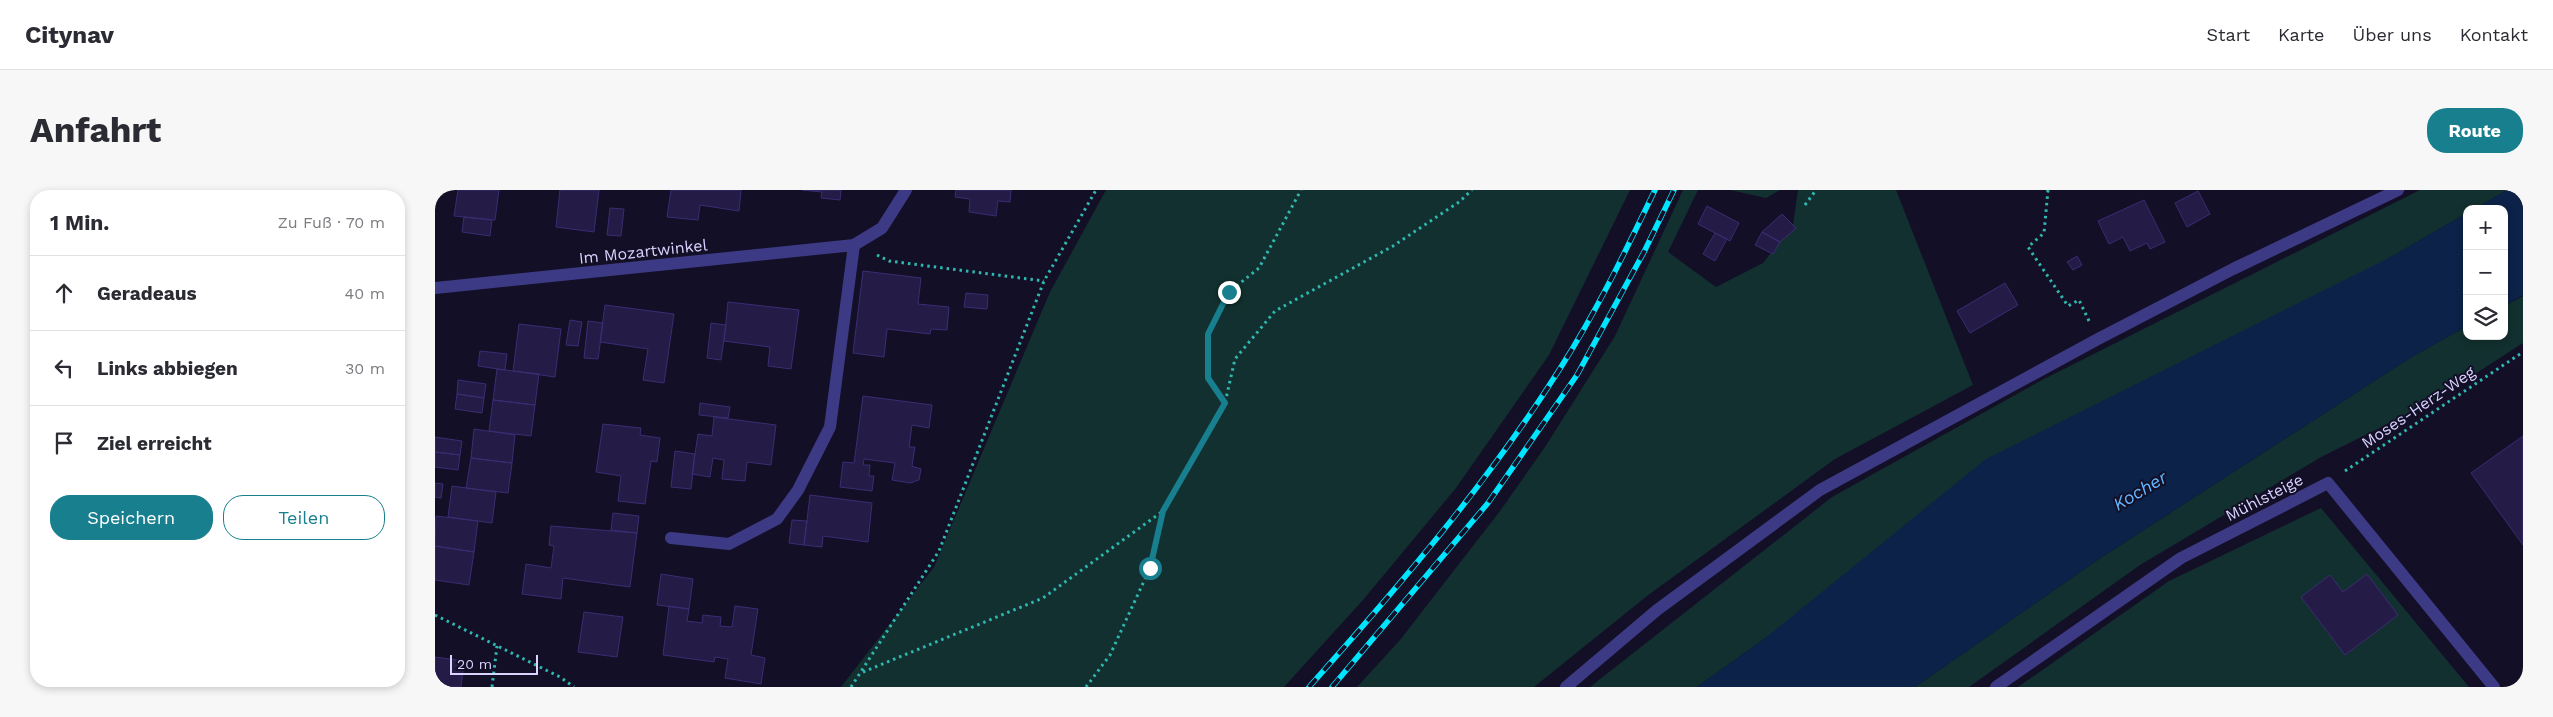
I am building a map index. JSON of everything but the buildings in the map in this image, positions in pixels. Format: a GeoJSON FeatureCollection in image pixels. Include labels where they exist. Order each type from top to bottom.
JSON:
{"type":"FeatureCollection","features":[{"type":"Feature","properties":{"kind":"street","name":"Im Mozartwinkel"},"geometry":{"type":"LineString","coordinates":[[435,288],[854,245],[882,228],[906,190]]}},
{"type":"Feature","properties":{"kind":"street"},"geometry":{"type":"LineString","coordinates":[[1566,687],[1657,610],[1820,490],[2098,339],[2233,269],[2398,190]]}},
{"type":"Feature","properties":{"kind":"street"},"geometry":{"type":"LineString","coordinates":[[671,538],[729,544],[777,519],[798,490],[830,426],[854,245]]}},
{"type":"Feature","properties":{"kind":"street","name":"Mühlsteige"},"geometry":{"type":"LineString","coordinates":[[1996,687],[2181,558],[2328,483],[2494,687]]}},
{"type":"Feature","properties":{"kind":"path"},"geometry":{"type":"LineString","coordinates":[[851,687],[863,672],[939,551],[1044,281],[1096,190]]}},
{"type":"Feature","properties":{"kind":"path"},"geometry":{"type":"LineString","coordinates":[[1225,403],[1208,378],[1208,334],[1229,292],[1259,268],[1301,190]]}},
{"type":"Feature","properties":{"kind":"path"},"geometry":{"type":"LineString","coordinates":[[1086,687],[1110,655],[1150,568],[1163,511],[1225,403],[1235,359],[1275,311],[1393,246],[1459,202],[1472,190]]}},
{"type":"Feature","properties":{"kind":"path"},"geometry":{"type":"LineString","coordinates":[[1805,205],[1816,190]]}},
{"type":"Feature","properties":{"kind":"path"},"geometry":{"type":"LineString","coordinates":[[2048,190],[2044,233],[2027,247],[2068,306],[2079,300],[2098,339]]}},
{"type":"Feature","properties":{"kind":"path"},"geometry":{"type":"LineString","coordinates":[[854,245],[889,261],[1044,281]]}},
{"type":"Feature","properties":{"kind":"path","name":"Moses-Herz-Weg"},"geometry":{"type":"LineString","coordinates":[[2328,483],[2523,352]]}},
{"type":"Feature","properties":{"kind":"path"},"geometry":{"type":"LineString","coordinates":[[863,672],[1043,598],[1163,511]]}},
{"type":"Feature","properties":{"kind":"path"},"geometry":{"type":"LineString","coordinates":[[435,615],[560,676],[573,687]]}},
{"type":"Feature","properties":{"kind":"path"},"geometry":{"type":"LineString","coordinates":[[491,687],[497,646]]}},
{"type":"Feature","properties":{"kind":"green space"},"geometry":{"type":"Polygon","coordinates":[[[1106,190],[1630,190],[1549,355],[1456,488],[1363,600],[1284,687],[841,687],[934,567],[1050,292],[1106,190]]]}},
{"type":"Feature","properties":{"kind":"green space"},"geometry":{"type":"Polygon","coordinates":[[[1683,190],[1698,190],[1668,252],[1716,287],[1763,263],[1793,225],[1798,190],[1896,190],[1973,385],[1835,459],[1647,596],[1534,687],[1357,687],[1400,640],[1500,511],[1545,447],[1615,336],[1683,190]]]}},
{"type":"Feature","properties":{"kind":"green space"},"geometry":{"type":"Polygon","coordinates":[[[1730,190],[1780,190],[1766,198],[1730,190]]]}},
{"type":"Feature","properties":{"kind":"green space"},"geometry":{"type":"Polygon","coordinates":[[[2420,190],[2507,190],[2482,205],[2463,205],[2463,215],[2391,257],[1764,639],[1697,687],[1590,687],[1832,497],[2042,380],[2420,190]]]}},
{"type":"Feature","properties":{"kind":"green space"},"geometry":{"type":"Polygon","coordinates":[[[2523,296],[2523,343],[2430,403],[2323,456],[2140,565],[1969,687],[1915,687],[2099,559],[2410,358],[2463,328],[2463,340],[2508,340],[2508,304],[2523,296]]]}},
{"type":"Feature","properties":{"kind":"green space"},"geometry":{"type":"Polygon","coordinates":[[[2321,508],[2469,687],[2018,687],[2169,581],[2321,508]]]}},
{"type":"Feature","properties":{"kind":"water"},"geometry":{"type":"Polygon","coordinates":[[[2507,190],[2523,190],[2523,295],[2508,304],[2508,205],[2482,205],[2507,190]]]}},
{"type":"Feature","properties":{"kind":"water","name":"Kocher"},"geometry":{"type":"Polygon","coordinates":[[[2463,215],[2463,328],[2410,358],[2099,559],[1915,687],[1697,687],[1764,639],[1986,459],[2391,257],[2463,215]]]}},
{"type":"Feature","properties":{"kind":"railway"},"geometry":{"type":"LineString","coordinates":[[1309,687],[1409,572],[1504,452],[1561,367],[1587,324],[1655,190]]}},
{"type":"Feature","properties":{"kind":"railway"},"geometry":{"type":"LineString","coordinates":[[1332,687],[1488,503],[1577,375],[1644,252],[1674,190]]}},
{"type":"Feature","properties":{"kind":"route"},"geometry":{"type":"LineString","coordinates":[[1150,568],[1163,511],[1225,403],[1208,378],[1208,334],[1229,292]]}}]}
